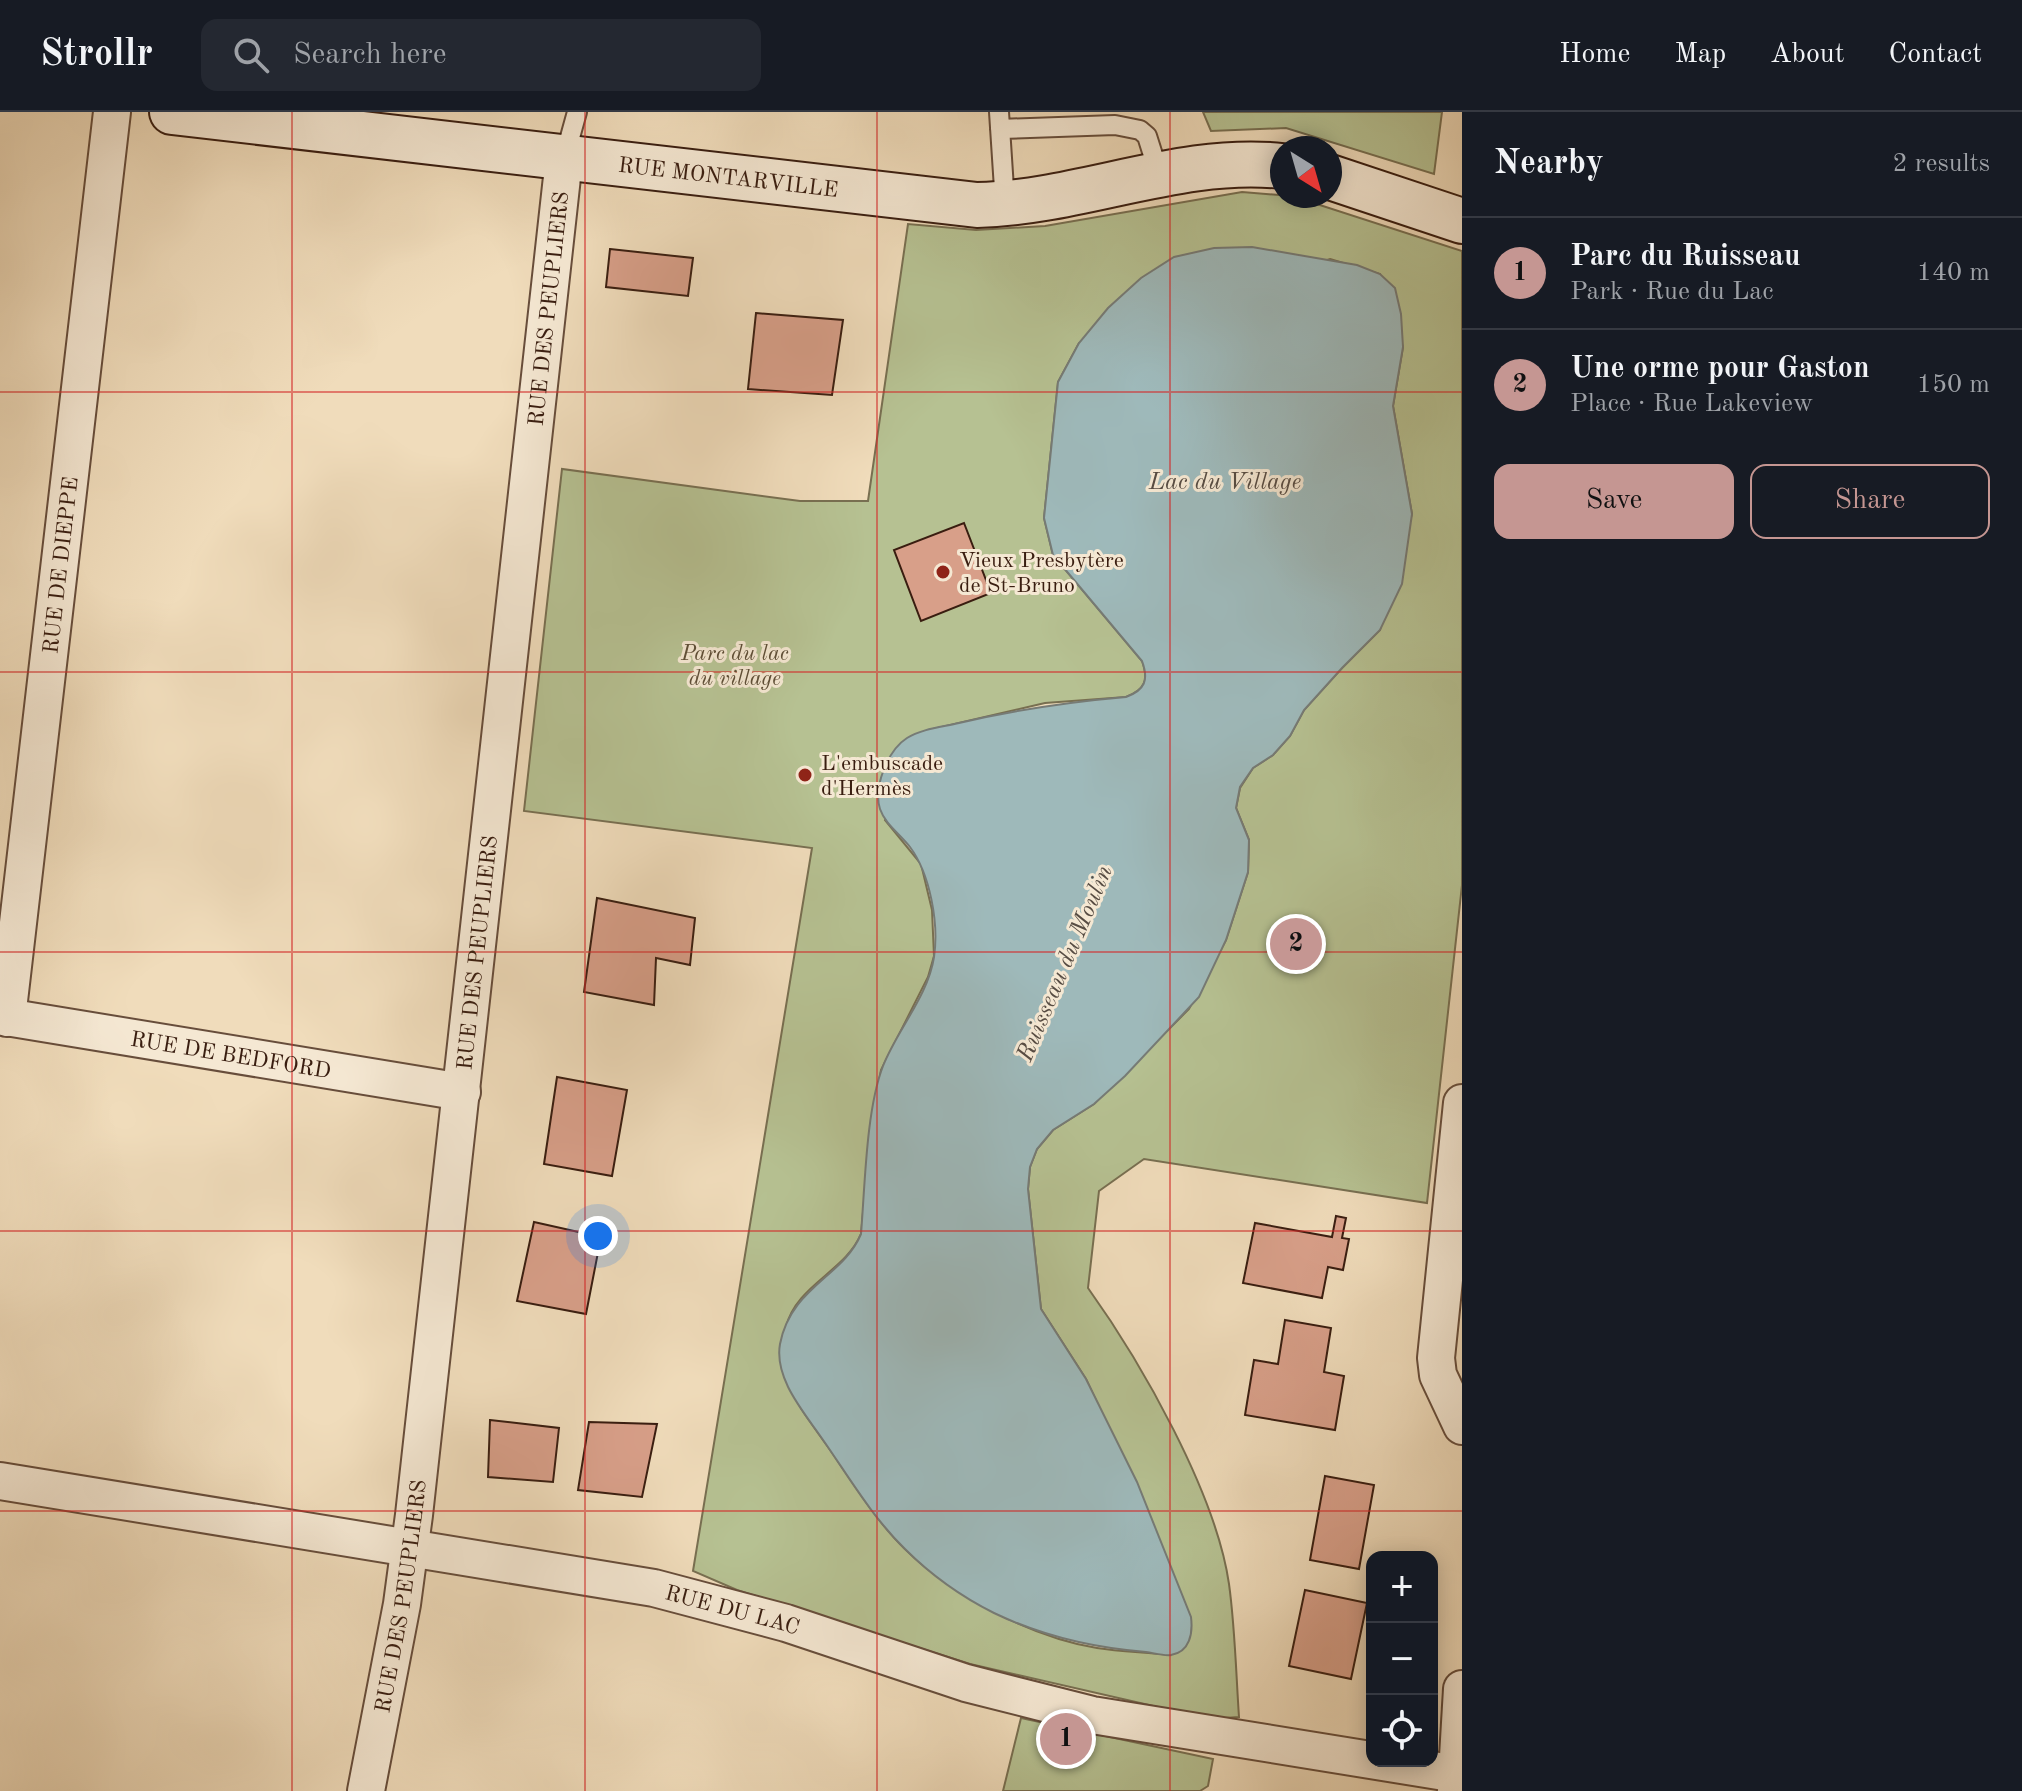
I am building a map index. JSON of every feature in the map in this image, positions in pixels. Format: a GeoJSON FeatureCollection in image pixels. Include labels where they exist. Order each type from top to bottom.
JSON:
{"type":"FeatureCollection","features":[{"type":"Feature","properties":{"kind":"street","name":"RUE DE DIEPPE"},"geometry":{"type":"LineString","coordinates":[[3,1017],[112,112]]}},
{"type":"Feature","properties":{"kind":"street","name":"RUE MONTARVILLE"},"geometry":{"type":"LineString","coordinates":[[172,112],[945,202],[1005,204],[1233,165],[1270,166]]}},
{"type":"Feature","properties":{"kind":"street","name":"RUE DES PEUPLIERS"},"geometry":{"type":"LineString","coordinates":[[366,1791],[410,1546],[564,159]]}},
{"type":"Feature","properties":{"kind":"street"},"geometry":{"type":"LineString","coordinates":[[1342,181],[1462,221]]}},
{"type":"Feature","properties":{"kind":"street","name":"RUE DE BEDFORD"},"geometry":{"type":"LineString","coordinates":[[3,1017],[462,1092]]}},
{"type":"Feature","properties":{"kind":"street"},"geometry":{"type":"LineString","coordinates":[[1462,1103],[1436,1358],[1441,1384],[1462,1426]]}},
{"type":"Feature","properties":{"kind":"street","name":"RUE DU LAC"},"geometry":{"type":"LineString","coordinates":[[0,1481],[410,1546],[680,1593],[799,1627],[966,1683],[1092,1715],[1456,1782]]}},
{"type":"Feature","properties":{"kind":"street"},"geometry":{"type":"LineString","coordinates":[[1456,1782],[1462,1689]]}},
{"type":"Feature","properties":{"kind":"lane","name":"RUE DES PEUPLIERS"},"geometry":{"type":"LineString","coordinates":[[564,159],[577,112]]}},
{"type":"Feature","properties":{"kind":"lane"},"geometry":{"type":"LineString","coordinates":[[1005,204],[1000,120],[1128,126],[1147,136],[1159,177]]}},
{"type":"Feature","properties":{"kind":"green space"},"geometry":{"type":"Polygon","coordinates":[[[1203,112],[1442,112],[1434,174],[1342,145],[1342,136],[1312,136],[1286,128],[1211,131],[1203,112]]]}},
{"type":"Feature","properties":{"kind":"green space","name":"Parc du lac du village"},"geometry":{"type":"Polygon","coordinates":[[[1242,192],[1270,194],[1270,208],[1329,208],[1462,251],[1462,885],[1427,1203],[1144,1159],[1099,1191],[1088,1288],[1131,1353],[1174,1430],[1209,1510],[1229,1584],[1239,1717],[1210,1719],[970,1664],[737,1590],[693,1571],[812,848],[524,811],[562,469],[800,501],[868,501],[908,224],[976,230],[1045,226],[1242,192]],[[1330,259],[1079,343],[1058,382],[1044,518],[1053,555],[1142,661],[1144,684],[1126,697],[1045,703],[928,730],[885,820],[921,864],[932,910],[934,956],[928,977],[881,1070],[871,1126],[861,1234],[854,1247],[791,1312],[783,1345],[786,1377],[799,1405],[864,1500],[905,1549],[969,1598],[1020,1624],[1072,1643],[1170,1655],[1101,1411],[1086,1379],[1041,1309],[1028,1189],[1030,1167],[1037,1149],[1053,1130],[1094,1104],[1189,1009],[1226,940],[1248,872],[1249,840],[1236,808],[1240,788],[1253,768],[1273,755],[1290,736],[1304,710],[1380,630],[1412,514],[1393,406],[1403,347],[1380,274],[1330,259]]]}},
{"type":"Feature","properties":{"kind":"green space"},"geometry":{"type":"Polygon","coordinates":[[[1021,1718],[1213,1759],[1208,1786],[1200,1791],[1003,1791],[1021,1718]]]}},
{"type":"Feature","properties":{"kind":"water","name":"Lac du Village"},"geometry":{"type":"Polygon","coordinates":[[[1252,247],[1357,265],[1380,274],[1395,288],[1401,314],[1403,347],[1393,406],[1412,514],[1402,584],[1380,630],[1304,710],[1290,736],[1273,755],[1253,768],[1240,787],[1236,808],[1249,840],[1248,872],[1226,940],[1199,997],[1125,1076],[1094,1104],[1053,1130],[1037,1149],[1030,1167],[1028,1189],[1041,1309],[1086,1379],[1137,1482],[1191,1617],[1191,1635],[1186,1646],[1177,1653],[1165,1655],[1088,1644],[1031,1628],[982,1607],[936,1576],[905,1549],[860,1495],[799,1405],[786,1382],[779,1357],[786,1325],[795,1309],[853,1249],[861,1234],[867,1148],[877,1084],[889,1053],[919,999],[934,957],[934,914],[923,871],[910,847],[880,809],[880,780],[888,760],[900,744],[919,732],[1021,710],[1126,697],[1144,684],[1142,661],[1053,555],[1044,518],[1058,382],[1079,343],[1108,308],[1141,278],[1174,257],[1214,248],[1252,247]]]}},
{"type":"Feature","properties":{"kind":"building"},"geometry":{"type":"Polygon","coordinates":[[[610,249],[693,258],[688,296],[606,287],[610,249]]]}},
{"type":"Feature","properties":{"kind":"building"},"geometry":{"type":"Polygon","coordinates":[[[756,313],[843,320],[832,395],[748,389],[756,313]]]}},
{"type":"Feature","properties":{"kind":"building","name":"Vieux Presbytère de St-Bruno"},"geometry":{"type":"Polygon","coordinates":[[[964,523],[991,593],[921,621],[894,550],[964,523]]]}},
{"type":"Feature","properties":{"kind":"building"},"geometry":{"type":"Polygon","coordinates":[[[597,898],[695,918],[690,965],[656,958],[654,1005],[584,992],[597,898]]]}},
{"type":"Feature","properties":{"kind":"building"},"geometry":{"type":"Polygon","coordinates":[[[557,1077],[627,1090],[612,1176],[544,1164],[557,1077]]]}},
{"type":"Feature","properties":{"kind":"building"},"geometry":{"type":"Polygon","coordinates":[[[1336,1216],[1346,1218],[1342,1238],[1349,1239],[1343,1270],[1328,1267],[1322,1298],[1243,1283],[1255,1223],[1332,1237],[1336,1216]]]}},
{"type":"Feature","properties":{"kind":"building"},"geometry":{"type":"Polygon","coordinates":[[[534,1222],[601,1237],[586,1314],[517,1301],[534,1222]]]}},
{"type":"Feature","properties":{"kind":"building"},"geometry":{"type":"Polygon","coordinates":[[[1285,1320],[1331,1328],[1324,1372],[1344,1376],[1335,1430],[1245,1415],[1254,1360],[1278,1364],[1285,1320]]]}},
{"type":"Feature","properties":{"kind":"building"},"geometry":{"type":"Polygon","coordinates":[[[490,1420],[559,1428],[553,1482],[488,1477],[490,1420]]]}},
{"type":"Feature","properties":{"kind":"building"},"geometry":{"type":"Polygon","coordinates":[[[589,1422],[657,1424],[642,1497],[578,1490],[589,1422]]]}},
{"type":"Feature","properties":{"kind":"building"},"geometry":{"type":"Polygon","coordinates":[[[1325,1476],[1374,1485],[1359,1569],[1310,1560],[1325,1476]]]}},
{"type":"Feature","properties":{"kind":"building"},"geometry":{"type":"Polygon","coordinates":[[[1305,1590],[1366,1603],[1351,1679],[1289,1666],[1305,1590]]]}},
{"type":"Feature","properties":{"kind":"place","name":"Vieux Presbytère de St-Bruno"},"geometry":{"type":"Point","coordinates":[943,572]}},
{"type":"Feature","properties":{"kind":"place","name":"L'embuscade d'Hermès"},"geometry":{"type":"Point","coordinates":[805,775]}},
{"type":"Feature","properties":{"kind":"place","name":"Une orme pour Gaston"},"geometry":{"type":"Point","coordinates":[1296,944]}},
{"type":"Feature","properties":{"kind":"place","name":"Parc du Ruisseau"},"geometry":{"type":"Point","coordinates":[1066,1739]}},
{"type":"Feature","properties":{"kind":"water label","name":"Ruisseau du Moulin"},"geometry":{"type":"Point","coordinates":[1064,963]}}]}
